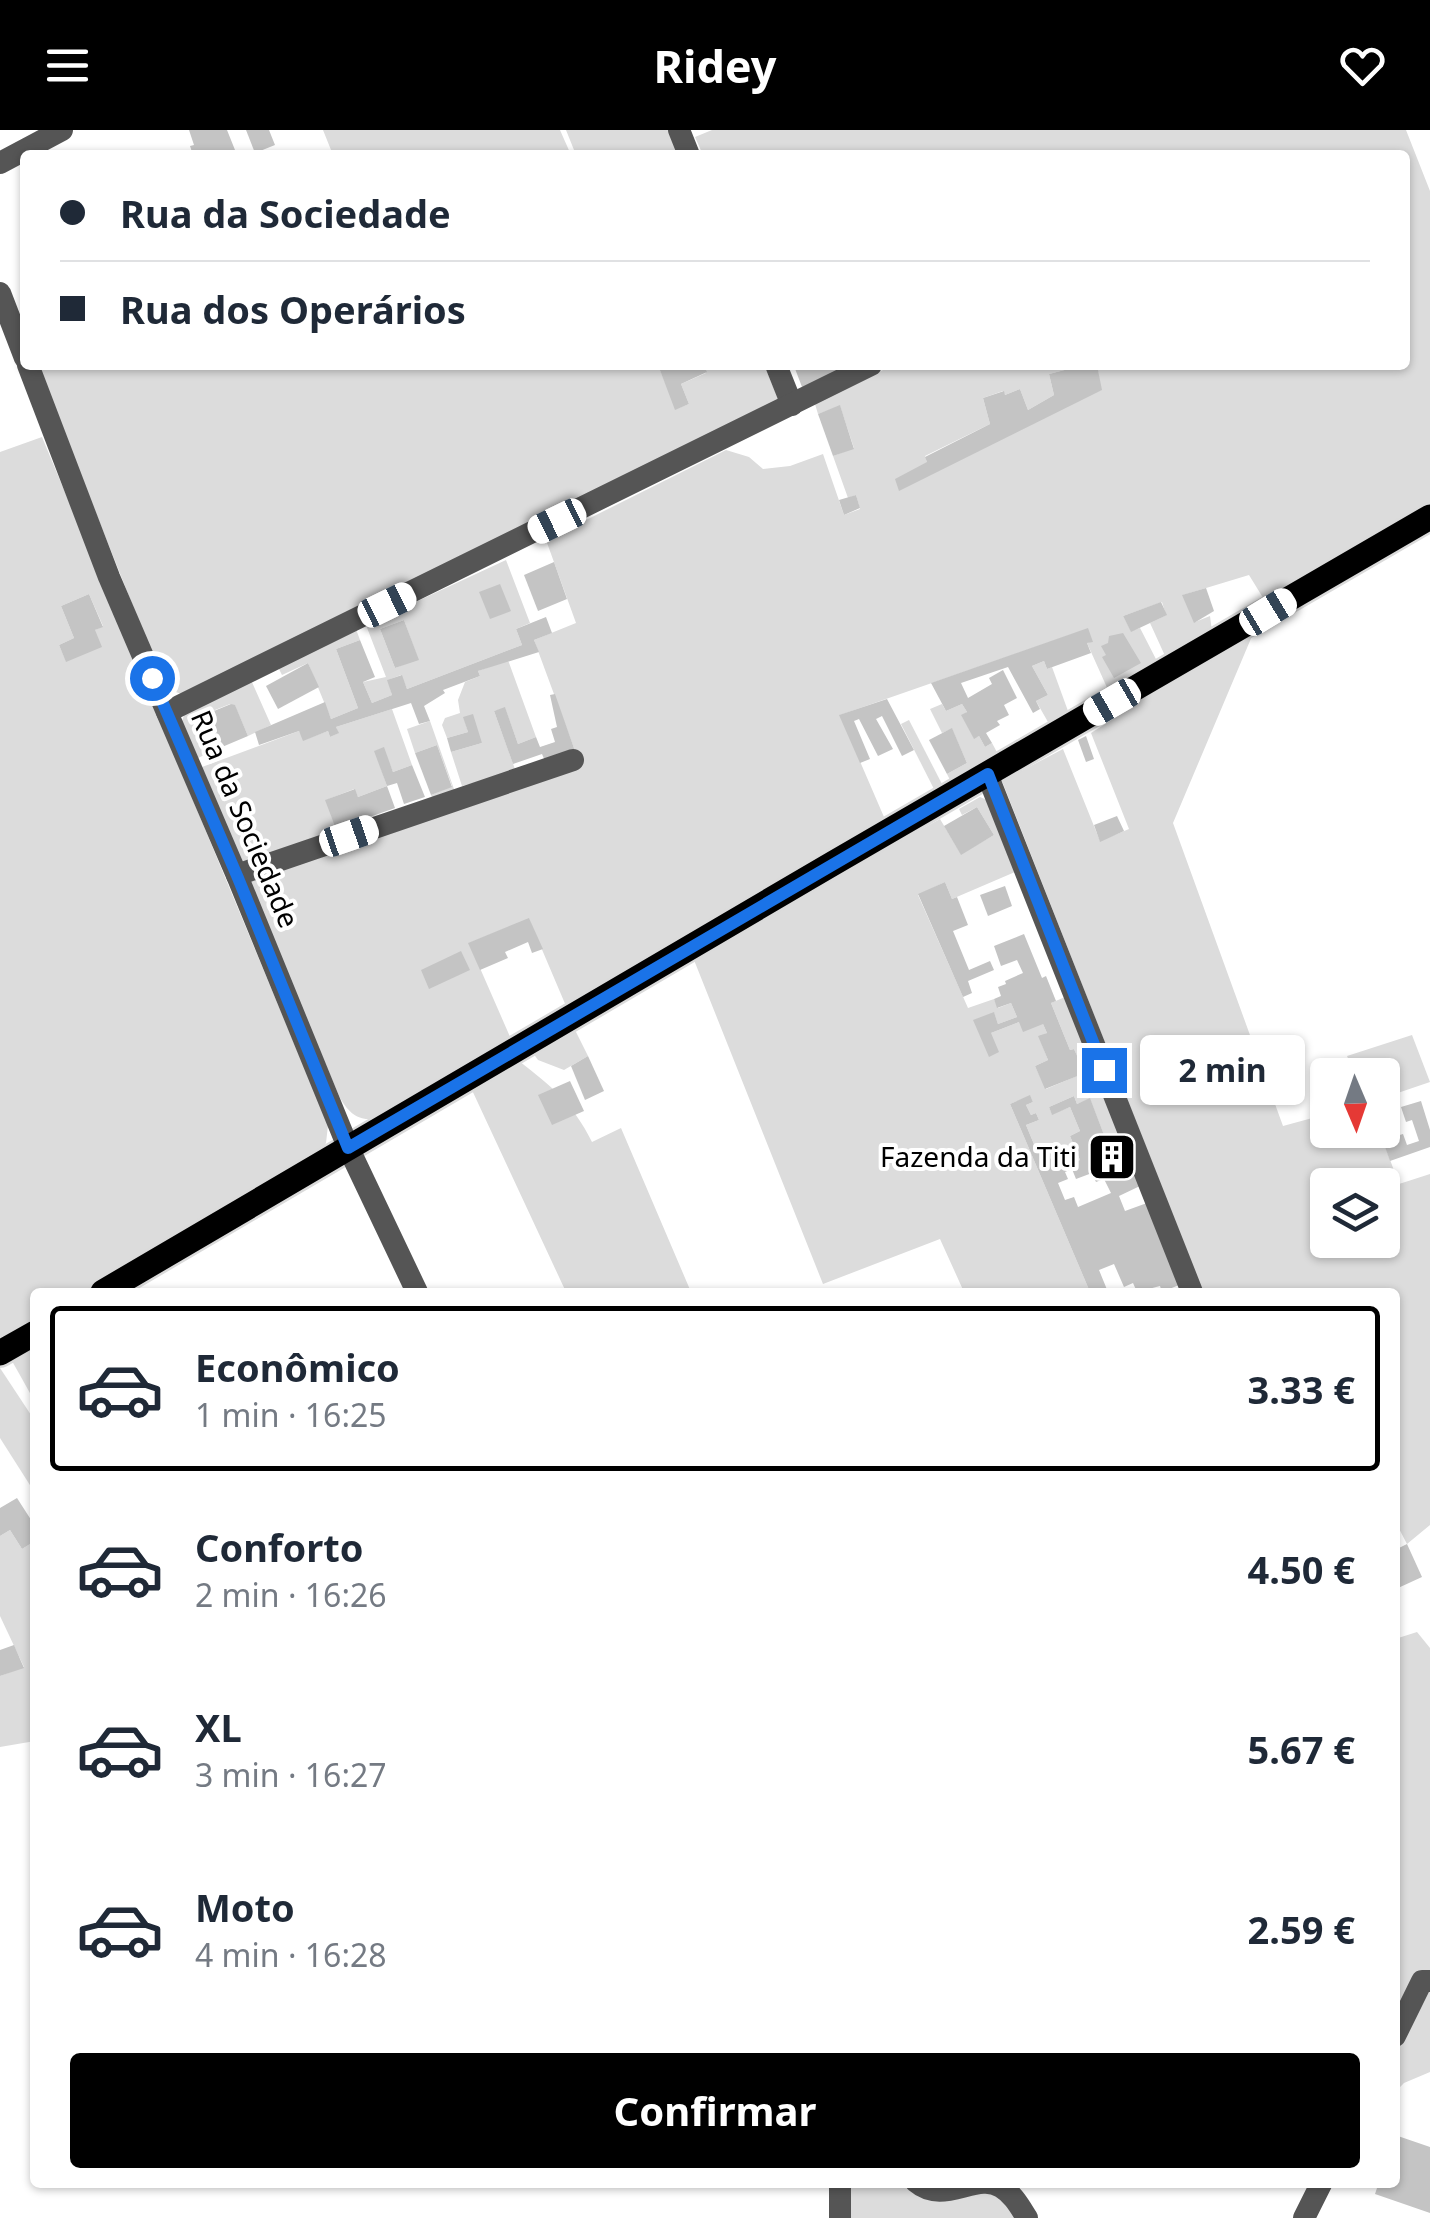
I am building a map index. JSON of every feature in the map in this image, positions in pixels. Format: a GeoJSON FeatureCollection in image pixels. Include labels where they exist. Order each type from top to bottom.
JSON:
{"type":"FeatureCollection","features":[{"type":"Feature","properties":{"kind":"main road"},"geometry":{"type":"LineString","coordinates":[[110,1288],[1430,517]]}},
{"type":"Feature","properties":{"kind":"main road"},"geometry":{"type":"LineString","coordinates":[[0,1353],[30,1335]]}},
{"type":"Feature","properties":{"kind":"street"},"geometry":{"type":"LineString","coordinates":[[24,150],[62,130]]}},
{"type":"Feature","properties":{"kind":"street","name":"Rua da Sociedade"},"geometry":{"type":"LineString","coordinates":[[0,293],[20,346]]}},
{"type":"Feature","properties":{"kind":"street","name":"Rua da Sociedade"},"geometry":{"type":"LineString","coordinates":[[29,370],[109,577],[237,875],[348,1148],[415,1288]]}},
{"type":"Feature","properties":{"kind":"street"},"geometry":{"type":"LineString","coordinates":[[778,370],[792,405]]}},
{"type":"Feature","properties":{"kind":"street"},"geometry":{"type":"LineString","coordinates":[[166,712],[861,370]]}},
{"type":"Feature","properties":{"kind":"street"},"geometry":{"type":"LineString","coordinates":[[237,875],[573,760]]}},
{"type":"Feature","properties":{"kind":"street"},"geometry":{"type":"LineString","coordinates":[[988,774],[1190,1288]]}},
{"type":"Feature","properties":{"kind":"street"},"geometry":{"type":"LineString","coordinates":[[1400,2026],[1422,1982],[1430,1982]]}},
{"type":"Feature","properties":{"kind":"street"},"geometry":{"type":"LineString","coordinates":[[840,2188],[840,2218]]}},
{"type":"Feature","properties":{"kind":"street"},"geometry":{"type":"LineString","coordinates":[[922,2188],[938,2192],[957,2188]]}},
{"type":"Feature","properties":{"kind":"street"},"geometry":{"type":"LineString","coordinates":[[1003,2188],[1027,2218]]}},
{"type":"Feature","properties":{"kind":"street"},"geometry":{"type":"LineString","coordinates":[[1304,2218],[1319,2188]]}},
{"type":"Feature","properties":{"kind":"shaded area"},"geometry":{"type":"Polygon","coordinates":[[[323,130],[560,130],[569,150],[331,150],[323,130]]]}},
{"type":"Feature","properties":{"kind":"shaded area"},"geometry":{"type":"Polygon","coordinates":[[[566,130],[668,130],[676,150],[574,150],[566,130]]]}},
{"type":"Feature","properties":{"kind":"shaded area"},"geometry":{"type":"Polygon","coordinates":[[[712,130],[1406,130],[1430,191],[1430,505],[1265,601],[1249,575],[1183,595],[1195,622],[1210,616],[1212,631],[1166,658],[1150,623],[1166,615],[1162,602],[1123,616],[1131,631],[1140,628],[1158,663],[1109,692],[1087,643],[1092,641],[1087,629],[840,715],[887,824],[566,1006],[529,919],[469,943],[511,1039],[381,1119],[361,1118],[340,1098],[249,884],[250,875],[575,751],[534,640],[576,623],[546,540],[726,450],[749,457],[763,469],[790,466],[823,454],[844,515],[860,509],[856,495],[848,498],[833,456],[854,448],[840,406],[818,414],[815,404],[883,370],[1065,370],[1049,374],[1054,395],[1028,410],[1020,389],[983,398],[990,424],[925,456],[927,462],[1101,390],[1098,370],[1410,370],[1410,150],[701,150],[695,137],[712,130]]]}},
{"type":"Feature","properties":{"kind":"shaded area"},"geometry":{"type":"Polygon","coordinates":[[[39,370],[660,370],[676,409],[689,404],[681,384],[706,373],[705,370],[766,370],[780,403],[182,694],[166,689],[39,370]]]}},
{"type":"Feature","properties":{"kind":"shaded area"},"geometry":{"type":"Polygon","coordinates":[[[42,437],[328,1125],[326,1143],[316,1159],[91,1288],[30,1288],[30,1324],[0,1341],[0,452],[42,437]],[[89,594],[61,606],[74,638],[59,645],[66,661],[103,626],[89,594]]]}},
{"type":"Feature","properties":{"kind":"shaded area"},"geometry":{"type":"Polygon","coordinates":[[[506,560],[530,623],[516,629],[522,645],[407,689],[401,675],[388,680],[392,695],[372,703],[363,682],[386,677],[366,625],[506,560]],[[404,620],[380,629],[395,668],[418,659],[404,620]]]}},
{"type":"Feature","properties":{"kind":"shaded area"},"geometry":{"type":"Polygon","coordinates":[[[356,629],[360,640],[336,649],[358,708],[331,719],[308,663],[282,675],[278,667],[356,629]]]}},
{"type":"Feature","properties":{"kind":"shaded area"},"geometry":{"type":"Polygon","coordinates":[[[1255,629],[1173,823],[1283,1126],[1310,1119],[1310,1148],[1386,1148],[1393,1168],[1310,1168],[1310,1258],[1400,1258],[1400,1184],[1430,1174],[1430,1525],[1407,1544],[1400,1531],[1400,1288],[1201,1288],[1002,781],[1063,749],[1100,841],[1129,829],[1091,733],[1255,629]]]}},
{"type":"Feature","properties":{"kind":"shaded area"},"geometry":{"type":"Polygon","coordinates":[[[508,660],[536,737],[518,744],[505,708],[494,711],[516,772],[462,786],[451,752],[482,743],[464,718],[468,732],[447,738],[442,725],[445,718],[460,713],[458,700],[465,682],[480,676],[478,671],[508,660]]]}},
{"type":"Feature","properties":{"kind":"shaded area"},"geometry":{"type":"Polygon","coordinates":[[[1044,661],[1047,669],[1052,667],[1068,711],[1048,722],[1036,701],[1048,695],[1032,666],[1044,661]]]}},
{"type":"Feature","properties":{"kind":"shaded area"},"geometry":{"type":"Polygon","coordinates":[[[251,680],[271,725],[248,736],[235,706],[215,710],[204,726],[215,750],[198,758],[182,721],[185,712],[251,680]]]}},
{"type":"Feature","properties":{"kind":"shaded area"},"geometry":{"type":"Polygon","coordinates":[[[942,704],[946,711],[962,704],[967,712],[962,716],[974,738],[979,736],[985,747],[992,743],[999,756],[951,782],[947,774],[967,763],[952,729],[942,733],[930,709],[942,704]]]}},
{"type":"Feature","properties":{"kind":"shaded area"},"geometry":{"type":"Polygon","coordinates":[[[392,709],[412,765],[393,772],[383,748],[375,751],[387,786],[358,797],[354,789],[326,800],[339,836],[251,864],[241,861],[202,767],[299,731],[304,740],[328,731],[330,737],[338,733],[336,727],[392,709]]]}},
{"type":"Feature","properties":{"kind":"shaded area"},"geometry":{"type":"Polygon","coordinates":[[[909,720],[943,786],[935,791],[901,724],[909,720]]]}},
{"type":"Feature","properties":{"kind":"shaded area"},"geometry":{"type":"Polygon","coordinates":[[[430,721],[455,792],[433,800],[431,795],[452,786],[437,745],[415,753],[407,729],[430,721]]]}},
{"type":"Feature","properties":{"kind":"shaded area"},"geometry":{"type":"Polygon","coordinates":[[[980,797],[987,800],[1015,872],[952,899],[945,882],[918,895],[968,1008],[994,999],[998,1008],[1011,1003],[1017,1017],[998,1024],[994,1013],[991,1033],[1019,1022],[1043,1024],[1047,1033],[1039,1037],[1048,1060],[1035,1066],[1046,1089],[1084,1073],[1051,1003],[1065,997],[1123,1143],[1109,1148],[1090,1099],[1077,1104],[1074,1096],[1049,1107],[1052,1114],[1070,1107],[1080,1131],[1070,1136],[1080,1160],[1055,1169],[1045,1145],[1036,1149],[1026,1125],[1039,1120],[1026,1105],[1033,1102],[1030,1096],[1010,1104],[1088,1288],[962,1288],[940,1239],[823,1284],[692,955],[940,819],[961,854],[994,835],[977,807],[962,815],[959,809],[980,797]]]}},
{"type":"Feature","properties":{"kind":"shaded area"},"geometry":{"type":"Polygon","coordinates":[[[574,1028],[588,1056],[564,1070],[538,1060],[533,1053],[574,1028]]]}},
{"type":"Feature","properties":{"kind":"shaded area"},"geometry":{"type":"Polygon","coordinates":[[[1412,1035],[1430,1082],[1400,1092],[1400,1058],[1347,1056],[1412,1035]]]}},
{"type":"Feature","properties":{"kind":"shaded area"},"geometry":{"type":"Polygon","coordinates":[[[519,1061],[560,1096],[592,1142],[621,1128],[689,1288],[564,1288],[471,1088],[519,1061]]]}},
{"type":"Feature","properties":{"kind":"shaded area"},"geometry":{"type":"Polygon","coordinates":[[[30,1347],[30,1393],[12,1361],[30,1347]]]}},
{"type":"Feature","properties":{"kind":"shaded area"},"geometry":{"type":"Polygon","coordinates":[[[0,1368],[30,1413],[30,1485],[0,1438],[0,1368]]]}},
{"type":"Feature","properties":{"kind":"shaded area"},"geometry":{"type":"Polygon","coordinates":[[[10,1530],[22,1549],[30,1544],[30,1742],[0,1747],[0,1676],[24,1667],[0,1616],[0,1536],[10,1530]]]}},
{"type":"Feature","properties":{"kind":"shaded area"},"geometry":{"type":"Polygon","coordinates":[[[1417,1632],[1430,1648],[1430,1971],[1400,2018],[1400,1637],[1417,1632]]]}},
{"type":"Feature","properties":{"kind":"shaded area"},"geometry":{"type":"Polygon","coordinates":[[[1430,1989],[1430,2072],[1400,2087],[1400,2038],[1423,1994],[1430,1989]]]}},
{"type":"Feature","properties":{"kind":"shaded area"},"geometry":{"type":"Polygon","coordinates":[[[851,2188],[954,2188],[993,2192],[1022,2218],[851,2218],[851,2188]]]}},
{"type":"Feature","properties":{"kind":"building"},"geometry":{"type":"Polygon","coordinates":[[[189,130],[227,130],[235,150],[191,150],[190,146],[194,145],[189,130]]]}},
{"type":"Feature","properties":{"kind":"building"},"geometry":{"type":"Polygon","coordinates":[[[246,130],[269,130],[275,145],[254,150],[246,130]]]}},
{"type":"Feature","properties":{"kind":"building"},"geometry":{"type":"Polygon","coordinates":[[[660,370],[706,370],[681,384],[689,404],[675,410],[660,370]]]}},
{"type":"Feature","properties":{"kind":"building"},"geometry":{"type":"Polygon","coordinates":[[[796,370],[844,370],[802,387],[796,370]]]}},
{"type":"Feature","properties":{"kind":"building"},"geometry":{"type":"Polygon","coordinates":[[[1098,370],[1102,390],[899,491],[895,479],[927,462],[925,457],[990,424],[983,398],[1020,389],[1028,410],[1054,395],[1049,374],[1098,370]]]}},
{"type":"Feature","properties":{"kind":"building"},"geometry":{"type":"Polygon","coordinates":[[[840,405],[854,449],[833,456],[818,414],[840,405]]]}},
{"type":"Feature","properties":{"kind":"building"},"geometry":{"type":"Polygon","coordinates":[[[856,495],[860,508],[844,515],[839,500],[856,495]]]}},
{"type":"Feature","properties":{"kind":"building"},"geometry":{"type":"Polygon","coordinates":[[[554,562],[567,599],[538,611],[524,575],[554,562]]]}},
{"type":"Feature","properties":{"kind":"building"},"geometry":{"type":"Polygon","coordinates":[[[500,584],[511,611],[490,619],[479,592],[500,584]]]}},
{"type":"Feature","properties":{"kind":"building"},"geometry":{"type":"Polygon","coordinates":[[[1206,588],[1214,611],[1194,623],[1182,595],[1206,588]]]}},
{"type":"Feature","properties":{"kind":"building"},"geometry":{"type":"Polygon","coordinates":[[[89,594],[103,627],[95,630],[102,647],[66,662],[59,645],[74,638],[61,606],[89,594]]]}},
{"type":"Feature","properties":{"kind":"building"},"geometry":{"type":"Polygon","coordinates":[[[1161,602],[1167,615],[1131,632],[1123,616],[1161,602]]]}},
{"type":"Feature","properties":{"kind":"building"},"geometry":{"type":"Polygon","coordinates":[[[546,617],[552,633],[534,640],[539,652],[478,671],[480,676],[443,690],[445,693],[424,706],[430,721],[419,724],[411,703],[336,727],[339,733],[330,737],[328,731],[303,741],[299,731],[259,745],[255,732],[325,702],[331,719],[358,708],[336,649],[360,640],[375,677],[363,682],[372,703],[392,695],[387,680],[402,675],[407,689],[522,645],[516,629],[546,617]]]}},
{"type":"Feature","properties":{"kind":"building"},"geometry":{"type":"Polygon","coordinates":[[[404,620],[419,660],[395,668],[380,629],[404,620]]]}},
{"type":"Feature","properties":{"kind":"building"},"geometry":{"type":"Polygon","coordinates":[[[1088,628],[1093,642],[1087,643],[1091,653],[1047,669],[1044,661],[1032,666],[1048,695],[1036,701],[1040,709],[1033,713],[1008,667],[961,683],[968,698],[992,684],[989,678],[1003,670],[1017,698],[1004,705],[1009,715],[986,733],[992,743],[985,747],[979,736],[974,739],[961,715],[967,712],[962,704],[946,711],[931,683],[1088,628]]]}},
{"type":"Feature","properties":{"kind":"building"},"geometry":{"type":"Polygon","coordinates":[[[1123,633],[1141,663],[1114,678],[1102,657],[1106,655],[1101,646],[1108,643],[1109,636],[1123,633]]]}},
{"type":"Feature","properties":{"kind":"building"},"geometry":{"type":"Polygon","coordinates":[[[308,663],[319,687],[278,709],[266,686],[308,663]]]}},
{"type":"Feature","properties":{"kind":"building"},"geometry":{"type":"Polygon","coordinates":[[[555,694],[575,751],[545,761],[542,754],[513,764],[494,711],[505,707],[518,744],[536,737],[540,747],[555,742],[551,729],[557,727],[550,695],[555,694]]]}},
{"type":"Feature","properties":{"kind":"building"},"geometry":{"type":"Polygon","coordinates":[[[887,699],[914,750],[902,756],[882,716],[876,719],[893,749],[878,756],[859,719],[854,721],[870,759],[860,763],[839,715],[887,699]]]}},
{"type":"Feature","properties":{"kind":"building"},"geometry":{"type":"Polygon","coordinates":[[[235,705],[248,736],[215,750],[204,726],[207,717],[235,705]]]}},
{"type":"Feature","properties":{"kind":"building"},"geometry":{"type":"Polygon","coordinates":[[[473,714],[482,743],[451,752],[447,738],[468,732],[463,717],[473,714]]]}},
{"type":"Feature","properties":{"kind":"building"},"geometry":{"type":"Polygon","coordinates":[[[952,728],[967,763],[947,774],[929,740],[952,728]]]}},
{"type":"Feature","properties":{"kind":"building"},"geometry":{"type":"Polygon","coordinates":[[[1086,736],[1094,759],[1086,762],[1078,740],[1086,736]]]}},
{"type":"Feature","properties":{"kind":"building"},"geometry":{"type":"Polygon","coordinates":[[[437,745],[452,787],[431,795],[415,753],[437,745]]]}},
{"type":"Feature","properties":{"kind":"building"},"geometry":{"type":"Polygon","coordinates":[[[384,747],[393,772],[412,765],[425,797],[404,804],[397,783],[387,786],[374,751],[384,747]]]}},
{"type":"Feature","properties":{"kind":"building"},"geometry":{"type":"Polygon","coordinates":[[[387,786],[395,808],[336,829],[325,800],[355,789],[358,797],[387,786]]]}},
{"type":"Feature","properties":{"kind":"building"},"geometry":{"type":"Polygon","coordinates":[[[977,807],[994,835],[961,855],[944,826],[977,807]]]}},
{"type":"Feature","properties":{"kind":"building"},"geometry":{"type":"Polygon","coordinates":[[[1117,816],[1124,831],[1100,842],[1094,825],[1117,816]]]}},
{"type":"Feature","properties":{"kind":"building"},"geometry":{"type":"Polygon","coordinates":[[[945,882],[952,899],[957,897],[968,925],[953,931],[969,970],[990,961],[994,970],[968,981],[972,993],[963,997],[918,894],[945,882]]]}},
{"type":"Feature","properties":{"kind":"building"},"geometry":{"type":"Polygon","coordinates":[[[1005,886],[1012,906],[988,916],[980,895],[1005,886]]]}},
{"type":"Feature","properties":{"kind":"building"},"geometry":{"type":"Polygon","coordinates":[[[529,918],[543,949],[532,953],[528,942],[505,952],[508,958],[480,970],[468,943],[529,918]]]}},
{"type":"Feature","properties":{"kind":"building"},"geometry":{"type":"Polygon","coordinates":[[[1024,934],[1056,1001],[1051,1003],[1070,1050],[1074,1049],[1085,1073],[1045,1089],[1035,1066],[1048,1060],[1038,1036],[1047,1033],[1043,1024],[1023,1032],[1019,1022],[991,1033],[999,1052],[989,1057],[973,1020],[994,1012],[998,1024],[1017,1017],[1011,1003],[997,1008],[994,999],[1001,996],[998,987],[1023,973],[1017,960],[1001,966],[994,946],[1024,934]]]}},
{"type":"Feature","properties":{"kind":"building"},"geometry":{"type":"Polygon","coordinates":[[[461,951],[470,970],[429,989],[421,970],[461,951]]]}},
{"type":"Feature","properties":{"kind":"building"},"geometry":{"type":"Polygon","coordinates":[[[588,1056],[604,1091],[585,1100],[571,1066],[588,1056]]]}},
{"type":"Feature","properties":{"kind":"building"},"geometry":{"type":"Polygon","coordinates":[[[570,1081],[584,1111],[552,1125],[538,1095],[570,1081]]]}},
{"type":"Feature","properties":{"kind":"building"},"geometry":{"type":"Polygon","coordinates":[[[1030,1095],[1033,1102],[1026,1105],[1039,1120],[1026,1125],[1036,1149],[1045,1145],[1055,1169],[1080,1160],[1070,1136],[1080,1131],[1070,1107],[1052,1115],[1049,1107],[1074,1096],[1077,1104],[1090,1098],[1109,1148],[1123,1143],[1140,1186],[1119,1196],[1125,1211],[1147,1203],[1179,1285],[1135,1288],[1133,1283],[1124,1287],[1114,1264],[1099,1270],[1106,1288],[1088,1288],[1010,1104],[1030,1095]],[[1072,1169],[1065,1172],[1068,1179],[1058,1183],[1065,1200],[1074,1197],[1078,1207],[1111,1193],[1104,1179],[1096,1182],[1092,1173],[1076,1179],[1072,1169]]]}},
{"type":"Feature","properties":{"kind":"building"},"geometry":{"type":"Polygon","coordinates":[[[1421,1101],[1430,1130],[1430,1147],[1390,1161],[1385,1148],[1400,1148],[1400,1135],[1407,1145],[1419,1141],[1412,1120],[1406,1122],[1401,1107],[1421,1101]]]}},
{"type":"Feature","properties":{"kind":"building"},"geometry":{"type":"Polygon","coordinates":[[[17,1498],[30,1518],[30,1544],[22,1549],[10,1530],[0,1536],[0,1508],[17,1498]]]}},
{"type":"Feature","properties":{"kind":"building"},"geometry":{"type":"Polygon","coordinates":[[[1407,1544],[1422,1577],[1400,1587],[1400,1548],[1407,1544]]]}},
{"type":"Feature","properties":{"kind":"building"},"geometry":{"type":"Polygon","coordinates":[[[14,1645],[24,1668],[0,1676],[0,1650],[14,1645]]]}},
{"type":"Feature","properties":{"kind":"building"},"geometry":{"type":"Polygon","coordinates":[[[1400,2137],[1430,2147],[1430,2213],[1375,2194],[1377,2188],[1400,2188],[1400,2137]]]}},
{"type":"Feature","properties":{"kind":"place","name":"Fazenda da Titi"},"geometry":{"type":"Point","coordinates":[1112,1157]}},
{"type":"Feature","properties":{"kind":"route"},"geometry":{"type":"LineString","coordinates":[[152,678],[348,1148],[988,774],[1104,1070]]}}]}
